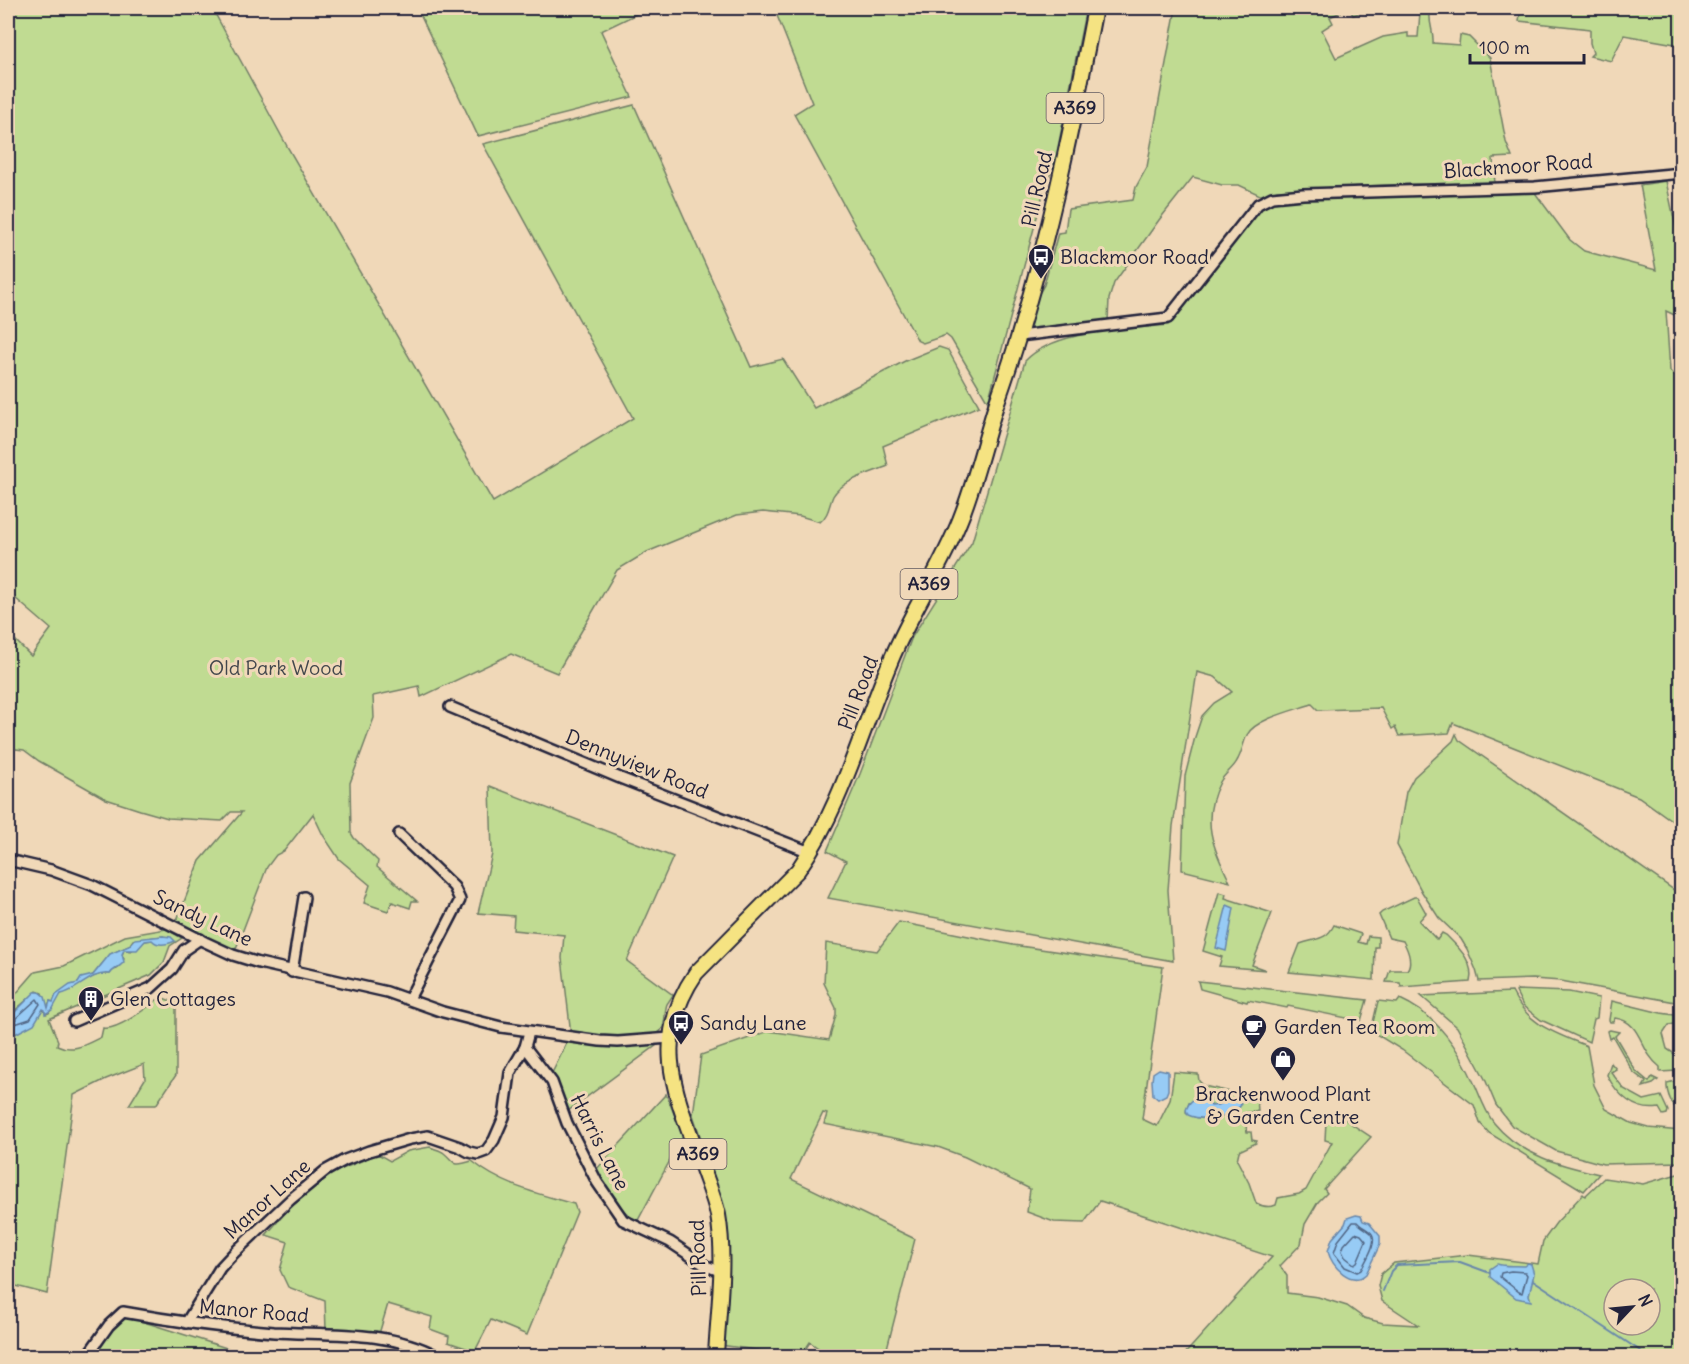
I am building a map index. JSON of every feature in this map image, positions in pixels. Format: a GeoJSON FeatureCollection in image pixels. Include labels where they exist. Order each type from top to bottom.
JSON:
{"type":"FeatureCollection","features":[{"type":"Feature","properties":{"kind":"main road","name":"Pill Road"},"geometry":{"type":"LineString","coordinates":[[716,1356],[720,1270],[718,1215],[671,1076],[670,1038],[680,1001],[696,974],[798,870],[810,852],[853,761],[875,698],[909,620],[948,550],[961,518],[1019,336],[1064,165],[1095,8]]}},
{"type":"Feature","properties":{"kind":"street","name":"Blackmoor Road"},"geometry":{"type":"LineString","coordinates":[[1019,336],[1168,318],[1258,204],[1272,197],[1303,194],[1535,187],[1682,172]]}},
{"type":"Feature","properties":{"kind":"street","name":"Dennyview Road"},"geometry":{"type":"LineString","coordinates":[[451,707],[631,782],[810,852]]}},
{"type":"Feature","properties":{"kind":"street"},"geometry":{"type":"LineString","coordinates":[[399,834],[454,887],[460,900],[409,999]]}},
{"type":"Feature","properties":{"kind":"street","name":"Sandy Lane"},"geometry":{"type":"LineString","coordinates":[[8,860],[51,870],[92,885],[233,954],[292,972],[331,979],[409,999],[443,1012],[529,1032],[609,1042],[670,1038]]}},
{"type":"Feature","properties":{"kind":"street"},"geometry":{"type":"LineString","coordinates":[[292,972],[304,897]]}},
{"type":"Feature","properties":{"kind":"street"},"geometry":{"type":"LineString","coordinates":[[74,1021],[151,988],[172,969],[184,950],[200,939]]}},
{"type":"Feature","properties":{"kind":"street","name":"Manor Lane"},"geometry":{"type":"LineString","coordinates":[[186,1323],[220,1268],[291,1199],[325,1171],[369,1151],[428,1136],[460,1146],[469,1152],[478,1154],[486,1151],[494,1140],[504,1117],[510,1073],[525,1047],[529,1032]]}},
{"type":"Feature","properties":{"kind":"street","name":"Harris Lane"},"geometry":{"type":"LineString","coordinates":[[525,1047],[552,1082],[567,1123],[597,1182],[623,1220],[670,1242],[706,1266],[720,1270]]}},
{"type":"Feature","properties":{"kind":"street","name":"Manor Road"},"geometry":{"type":"LineString","coordinates":[[87,1356],[109,1325],[123,1312],[186,1323],[273,1332],[381,1338],[437,1356]]}},
{"type":"Feature","properties":{"kind":"green space","name":"Old Park Wood"},"geometry":{"type":"Polygon","coordinates":[[[8,8],[212,8],[288,148],[493,502],[633,418],[483,144],[634,105],[751,367],[783,359],[814,408],[905,361],[939,347],[948,350],[979,406],[883,446],[888,466],[858,478],[837,490],[827,513],[820,522],[800,516],[763,512],[737,515],[647,552],[617,570],[557,673],[511,654],[421,697],[419,686],[373,696],[374,718],[350,783],[351,833],[378,861],[377,867],[417,901],[412,901],[410,908],[392,902],[388,911],[364,903],[370,885],[339,859],[323,835],[313,814],[284,851],[276,855],[267,867],[235,951],[204,938],[177,920],[200,861],[242,812],[231,812],[222,821],[168,818],[106,799],[24,750],[8,748],[8,633],[31,656],[51,629],[8,592],[8,8]]]}},
{"type":"Feature","properties":{"kind":"green space"},"geometry":{"type":"Polygon","coordinates":[[[417,8],[649,8],[601,31],[632,97],[478,136],[417,8]]]}},
{"type":"Feature","properties":{"kind":"green space"},"geometry":{"type":"Polygon","coordinates":[[[774,8],[1086,8],[1056,157],[1043,194],[988,402],[951,339],[946,335],[923,343],[918,341],[794,114],[812,103],[774,8]]]}},
{"type":"Feature","properties":{"kind":"green space"},"geometry":{"type":"Polygon","coordinates":[[[1176,8],[1349,8],[1330,17],[1333,23],[1322,30],[1336,58],[1383,37],[1408,33],[1408,37],[1418,37],[1420,13],[1430,14],[1433,43],[1459,45],[1460,35],[1469,37],[1490,58],[1506,142],[1512,157],[1493,158],[1495,184],[1411,184],[1277,190],[1262,196],[1239,185],[1222,185],[1193,177],[1114,283],[1109,299],[1108,321],[1029,332],[1027,330],[1037,297],[1044,285],[1058,233],[1065,232],[1068,209],[1133,200],[1136,187],[1147,167],[1176,8]]]}},
{"type":"Feature","properties":{"kind":"green space"},"geometry":{"type":"Polygon","coordinates":[[[1349,8],[1376,8],[1353,15],[1349,8]]]}},
{"type":"Feature","properties":{"kind":"green space"},"geometry":{"type":"Polygon","coordinates":[[[1521,8],[1681,8],[1681,45],[1624,35],[1611,61],[1590,56],[1593,53],[1590,29],[1519,21],[1521,8]]]}},
{"type":"Feature","properties":{"kind":"green space"},"geometry":{"type":"Polygon","coordinates":[[[1666,181],[1676,228],[1682,228],[1681,318],[1666,311],[1670,371],[1682,384],[1681,827],[1639,797],[1453,723],[1449,733],[1399,736],[1395,727],[1392,729],[1381,708],[1318,710],[1312,704],[1276,716],[1251,729],[1237,761],[1220,782],[1211,809],[1211,833],[1218,857],[1230,882],[1182,870],[1185,776],[1195,737],[1202,716],[1214,703],[1232,692],[1215,677],[1197,672],[1173,826],[1168,890],[1173,961],[828,898],[846,861],[827,851],[860,774],[912,637],[972,542],[1025,361],[1038,350],[1073,337],[1113,330],[1168,325],[1263,205],[1273,199],[1533,190],[1570,240],[1584,251],[1656,270],[1640,185],[1666,181]]]}},
{"type":"Feature","properties":{"kind":"green space"},"geometry":{"type":"Polygon","coordinates":[[[1456,734],[1459,740],[1681,895],[1681,1003],[1561,981],[1533,979],[1479,981],[1461,939],[1439,918],[1397,845],[1406,792],[1414,777],[1453,741],[1456,734]]]}},
{"type":"Feature","properties":{"kind":"green space"},"geometry":{"type":"Polygon","coordinates":[[[490,786],[673,857],[627,961],[673,995],[667,1004],[662,1029],[655,1035],[622,1037],[571,1034],[562,958],[564,935],[513,930],[514,916],[478,913],[492,854],[490,786]]]}},
{"type":"Feature","properties":{"kind":"green space"},"geometry":{"type":"Polygon","coordinates":[[[1219,892],[1226,894],[1225,898],[1272,913],[1252,965],[1266,970],[1219,966],[1222,957],[1203,951],[1219,892]]]}},
{"type":"Feature","properties":{"kind":"green space"},"geometry":{"type":"Polygon","coordinates":[[[1417,897],[1426,913],[1419,921],[1437,940],[1442,933],[1446,935],[1468,962],[1470,982],[1401,987],[1400,983],[1386,982],[1390,970],[1407,970],[1410,960],[1403,941],[1389,938],[1379,915],[1417,897]]]}},
{"type":"Feature","properties":{"kind":"green space"},"geometry":{"type":"Polygon","coordinates":[[[899,922],[1013,945],[1163,967],[1142,1119],[1157,1126],[1170,1100],[1174,1072],[1198,1074],[1199,1081],[1204,1086],[1257,1098],[1258,1111],[1244,1113],[1247,1132],[1251,1132],[1252,1140],[1257,1141],[1239,1151],[1237,1160],[1256,1203],[1266,1207],[1276,1205],[1278,1198],[1299,1194],[1306,1190],[1332,1142],[1325,1140],[1326,1121],[1331,1122],[1342,1115],[1371,1137],[1324,1189],[1327,1193],[1318,1202],[1305,1224],[1301,1244],[1280,1266],[1287,1276],[1287,1293],[1318,1297],[1347,1306],[1364,1318],[1383,1323],[1418,1325],[1382,1301],[1378,1286],[1381,1274],[1394,1263],[1468,1255],[1538,1264],[1543,1241],[1556,1223],[1583,1194],[1585,1196],[1604,1178],[1643,1184],[1681,1173],[1681,1356],[1183,1356],[1272,1257],[1100,1201],[1084,1223],[1054,1222],[1027,1212],[1030,1189],[965,1157],[938,1147],[824,1124],[827,1114],[823,1113],[791,1179],[915,1239],[885,1356],[829,1356],[810,1342],[801,1356],[720,1345],[728,1231],[723,1204],[693,1115],[701,1055],[769,1031],[829,1040],[836,1008],[824,983],[826,943],[877,951],[899,922]],[[1238,1098],[1216,1106],[1209,1105],[1207,1099],[1189,1103],[1186,1112],[1202,1118],[1221,1117],[1232,1111],[1241,1101],[1238,1098]]]}},
{"type":"Feature","properties":{"kind":"green space"},"geometry":{"type":"Polygon","coordinates":[[[1334,925],[1361,934],[1358,942],[1366,944],[1368,936],[1378,937],[1378,947],[1375,947],[1374,980],[1289,972],[1300,944],[1328,934],[1334,925]]]}},
{"type":"Feature","properties":{"kind":"green space"},"geometry":{"type":"Polygon","coordinates":[[[166,929],[182,938],[170,946],[164,962],[151,975],[49,1019],[58,1041],[57,1045],[74,1048],[101,1037],[103,1028],[125,1022],[161,997],[176,1003],[176,1075],[156,1105],[129,1105],[145,1079],[144,1064],[74,1095],[47,1294],[8,1284],[8,1033],[13,1031],[15,1034],[28,1026],[43,1009],[46,1014],[49,1013],[60,994],[90,978],[110,974],[117,969],[124,959],[122,955],[124,950],[131,951],[145,941],[167,938],[163,936],[133,940],[129,946],[110,954],[93,975],[56,995],[47,1008],[42,993],[37,991],[12,1013],[8,1022],[8,1003],[35,972],[64,966],[125,936],[166,929]]]}},
{"type":"Feature","properties":{"kind":"green space"},"geometry":{"type":"Polygon","coordinates":[[[1198,981],[1367,1000],[1361,1021],[1288,1006],[1287,1008],[1248,1000],[1247,1002],[1200,989],[1198,981]]]}},
{"type":"Feature","properties":{"kind":"green space"},"geometry":{"type":"Polygon","coordinates":[[[1517,990],[1569,992],[1599,998],[1597,1018],[1594,1019],[1589,1042],[1541,1020],[1523,1006],[1517,990]]]}},
{"type":"Feature","properties":{"kind":"green space"},"geometry":{"type":"Polygon","coordinates":[[[1512,992],[1526,1013],[1534,1020],[1553,1032],[1587,1046],[1594,1085],[1606,1109],[1631,1123],[1649,1128],[1681,1131],[1681,1162],[1603,1164],[1556,1151],[1512,1126],[1496,1105],[1457,1027],[1421,996],[1512,992]]]}},
{"type":"Feature","properties":{"kind":"green space"},"geometry":{"type":"Polygon","coordinates":[[[1400,999],[1426,1015],[1446,1035],[1455,1047],[1494,1123],[1516,1144],[1542,1158],[1599,1174],[1584,1191],[1489,1133],[1480,1123],[1474,1105],[1402,1050],[1371,1031],[1378,1001],[1397,1003],[1400,999]]]}},
{"type":"Feature","properties":{"kind":"green space"},"geometry":{"type":"Polygon","coordinates":[[[1612,1001],[1681,1016],[1681,1023],[1669,1025],[1663,1034],[1667,1049],[1681,1058],[1681,1066],[1677,1071],[1660,1072],[1660,1067],[1648,1053],[1631,1025],[1615,1018],[1613,1022],[1610,1022],[1612,1001]]]}},
{"type":"Feature","properties":{"kind":"green space"},"geometry":{"type":"Polygon","coordinates":[[[1607,1031],[1619,1032],[1615,1036],[1635,1070],[1649,1082],[1652,1077],[1658,1080],[1643,1087],[1646,1082],[1633,1072],[1613,1037],[1609,1039],[1607,1031]]]}},
{"type":"Feature","properties":{"kind":"green space"},"geometry":{"type":"Polygon","coordinates":[[[568,1041],[657,1045],[565,1113],[550,1077],[568,1041]]]}},
{"type":"Feature","properties":{"kind":"green space"},"geometry":{"type":"Polygon","coordinates":[[[1611,1063],[1616,1069],[1611,1072],[1624,1089],[1644,1100],[1661,1096],[1668,1111],[1667,1114],[1663,1115],[1659,1108],[1650,1109],[1635,1105],[1622,1095],[1607,1075],[1611,1063]]]}},
{"type":"Feature","properties":{"kind":"green space"},"geometry":{"type":"Polygon","coordinates":[[[1675,1081],[1681,1083],[1681,1114],[1673,1104],[1668,1092],[1667,1083],[1675,1081]]]}},
{"type":"Feature","properties":{"kind":"green space"},"geometry":{"type":"Polygon","coordinates":[[[666,1094],[683,1136],[637,1222],[613,1199],[594,1172],[666,1094]]]}},
{"type":"Feature","properties":{"kind":"green space"},"geometry":{"type":"Polygon","coordinates":[[[430,1147],[443,1152],[455,1163],[472,1161],[508,1183],[574,1204],[577,1212],[527,1335],[491,1320],[475,1351],[448,1342],[449,1336],[430,1329],[432,1317],[388,1304],[379,1334],[326,1330],[325,1301],[288,1287],[280,1270],[288,1242],[266,1235],[301,1195],[337,1171],[378,1154],[390,1161],[408,1151],[430,1147]]]}},
{"type":"Feature","properties":{"kind":"green space"},"geometry":{"type":"Polygon","coordinates":[[[125,1316],[252,1356],[95,1356],[118,1320],[125,1316]]]}},
{"type":"Feature","properties":{"kind":"water"},"geometry":{"type":"Polygon","coordinates":[[[1227,905],[1234,908],[1226,951],[1216,948],[1227,905]]]}},
{"type":"Feature","properties":{"kind":"water"},"geometry":{"type":"Polygon","coordinates":[[[171,937],[175,941],[157,944],[152,940],[145,941],[137,950],[124,950],[122,954],[124,962],[110,974],[97,975],[61,994],[52,1010],[45,1014],[43,1009],[34,1024],[15,1034],[12,1031],[8,1033],[9,1018],[35,992],[45,997],[48,1008],[50,1001],[53,1002],[56,995],[70,985],[78,983],[81,978],[93,975],[110,954],[129,946],[135,939],[171,937]]]}},
{"type":"Feature","properties":{"kind":"water"},"geometry":{"type":"Polygon","coordinates":[[[1159,1069],[1168,1071],[1168,1090],[1166,1095],[1158,1099],[1153,1095],[1152,1081],[1153,1073],[1159,1069]]]}},
{"type":"Feature","properties":{"kind":"water"},"geometry":{"type":"Polygon","coordinates":[[[1202,1097],[1207,1099],[1211,1106],[1236,1099],[1239,1099],[1241,1105],[1237,1110],[1224,1116],[1201,1118],[1188,1115],[1186,1110],[1190,1103],[1202,1097]]]}},
{"type":"Feature","properties":{"kind":"water"},"geometry":{"type":"Polygon","coordinates":[[[1356,1215],[1369,1223],[1380,1236],[1380,1244],[1366,1274],[1355,1278],[1349,1277],[1338,1269],[1328,1251],[1332,1239],[1345,1224],[1347,1218],[1356,1215]]]}},
{"type":"Feature","properties":{"kind":"water"},"geometry":{"type":"Polygon","coordinates":[[[1497,1264],[1524,1266],[1531,1264],[1534,1274],[1529,1295],[1531,1301],[1516,1298],[1490,1277],[1490,1269],[1497,1264]]]}},
{"type":"Feature","properties":{"kind":"waterway"},"geometry":{"type":"LineString","coordinates":[[1383,1291],[1391,1271],[1397,1265],[1460,1262],[1490,1273]]}},
{"type":"Feature","properties":{"kind":"waterway"},"geometry":{"type":"LineString","coordinates":[[1533,1280],[1648,1356]]}},
{"type":"Feature","properties":{"kind":"place","name":"Blackmoor Road"},"geometry":{"type":"Point","coordinates":[1041,280]}},
{"type":"Feature","properties":{"kind":"place","name":"Glen Cottages"},"geometry":{"type":"Point","coordinates":[91,1022]}},
{"type":"Feature","properties":{"kind":"place","name":"Sandy Lane"},"geometry":{"type":"Point","coordinates":[681,1046]}},
{"type":"Feature","properties":{"kind":"place","name":"Garden Tea Room"},"geometry":{"type":"Point","coordinates":[1254,1050]}},
{"type":"Feature","properties":{"kind":"place","name":"Brackenwood Plant & Garden Centre"},"geometry":{"type":"Point","coordinates":[1283,1082]}}]}
